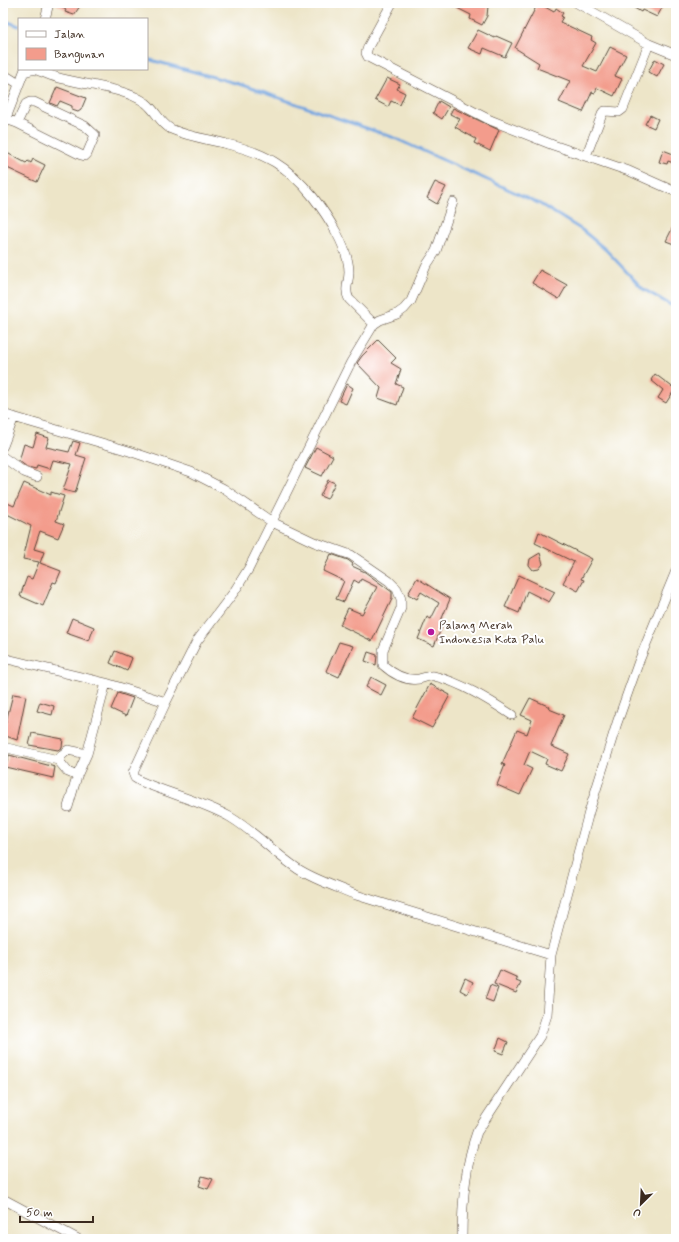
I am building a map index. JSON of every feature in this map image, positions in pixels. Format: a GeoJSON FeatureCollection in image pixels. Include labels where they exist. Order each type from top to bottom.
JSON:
{"type":"FeatureCollection","features":[{"type":"Feature","properties":{"kind":"street"},"geometry":{"type":"LineString","coordinates":[[45,18],[49,3]]}},
{"type":"Feature","properties":{"kind":"street"},"geometry":{"type":"LineString","coordinates":[[392,3],[368,47],[366,53],[368,57],[490,120],[534,138],[629,171],[676,192]]}},
{"type":"Feature","properties":{"kind":"street"},"geometry":{"type":"LineString","coordinates":[[577,3],[649,44],[676,55]]}},
{"type":"Feature","properties":{"kind":"street"},"geometry":{"type":"LineString","coordinates":[[586,156],[603,112],[619,112],[623,109],[649,44]]}},
{"type":"Feature","properties":{"kind":"street"},"geometry":{"type":"LineString","coordinates":[[17,123],[26,104],[34,102],[85,126],[95,135],[85,156],[17,123],[5,123],[24,71],[36,70],[56,78],[110,89],[138,98],[170,128],[188,135],[255,151],[275,161],[298,181],[313,197],[339,238],[345,253],[349,272],[346,294],[348,299],[374,324]]}},
{"type":"Feature","properties":{"kind":"street"},"geometry":{"type":"LineString","coordinates":[[3,74],[19,84]]}},
{"type":"Feature","properties":{"kind":"street"},"geometry":{"type":"LineString","coordinates":[[453,202],[436,251],[426,266],[411,301],[397,314],[380,320],[374,324],[351,362],[245,574],[197,641],[135,768],[135,778],[140,782],[196,802],[229,816],[243,825],[300,870],[330,884],[356,895],[551,955]]}},
{"type":"Feature","properties":{"kind":"street"},"geometry":{"type":"LineString","coordinates":[[3,414],[129,451],[191,472],[224,489],[272,522],[314,542],[350,555],[389,581],[397,589],[401,599],[400,608],[383,650],[383,665],[390,671],[403,678],[414,680],[433,675],[485,698],[512,715]]}},
{"type":"Feature","properties":{"kind":"street"},"geometry":{"type":"LineString","coordinates":[[3,446],[14,417]]}},
{"type":"Feature","properties":{"kind":"street"},"geometry":{"type":"LineString","coordinates":[[3,458],[24,472],[37,477]]}},
{"type":"Feature","properties":{"kind":"street"},"geometry":{"type":"LineString","coordinates":[[462,1239],[468,1159],[472,1145],[477,1132],[540,1036],[547,1015],[551,955],[589,812],[617,723],[639,661],[676,571]]}},
{"type":"Feature","properties":{"kind":"street"},"geometry":{"type":"LineString","coordinates":[[3,658],[106,684],[166,702]]}},
{"type":"Feature","properties":{"kind":"street"},"geometry":{"type":"LineString","coordinates":[[68,807],[77,776],[87,754],[106,684]]}},
{"type":"Feature","properties":{"kind":"street"},"geometry":{"type":"LineString","coordinates":[[3,747],[58,760],[68,772],[77,776]]}},
{"type":"Feature","properties":{"kind":"street"},"geometry":{"type":"LineString","coordinates":[[58,760],[68,750],[87,754]]}},
{"type":"Feature","properties":{"kind":"street"},"geometry":{"type":"LineString","coordinates":[[3,1199],[78,1239]]}},
{"type":"Feature","properties":{"kind":"building"},"geometry":{"type":"Polygon","coordinates":[[[55,3],[82,3],[74,15],[65,12],[66,10],[55,3]]]}},
{"type":"Feature","properties":{"kind":"building"},"geometry":{"type":"Polygon","coordinates":[[[447,3],[483,3],[488,6],[487,16],[482,25],[470,19],[471,15],[447,3]]]}},
{"type":"Feature","properties":{"kind":"building"},"geometry":{"type":"Polygon","coordinates":[[[538,3],[554,12],[556,8],[563,13],[561,16],[563,17],[560,22],[592,37],[591,40],[596,43],[583,66],[597,72],[610,47],[626,55],[615,76],[622,79],[614,96],[597,88],[595,93],[592,92],[583,112],[559,102],[570,81],[537,68],[539,63],[515,48],[538,3]]]}},
{"type":"Feature","properties":{"kind":"building"},"geometry":{"type":"Polygon","coordinates":[[[626,3],[658,3],[663,6],[657,17],[642,10],[641,12],[626,3]]]}},
{"type":"Feature","properties":{"kind":"building"},"geometry":{"type":"Polygon","coordinates":[[[478,30],[495,38],[496,36],[512,43],[505,57],[484,48],[482,54],[468,48],[478,30]]]}},
{"type":"Feature","properties":{"kind":"building"},"geometry":{"type":"Polygon","coordinates":[[[655,59],[664,64],[657,77],[648,72],[655,59]]]}},
{"type":"Feature","properties":{"kind":"building"},"geometry":{"type":"Polygon","coordinates":[[[387,78],[400,84],[397,89],[405,93],[400,105],[391,101],[388,107],[375,100],[387,78]]]}},
{"type":"Feature","properties":{"kind":"building"},"geometry":{"type":"Polygon","coordinates":[[[57,87],[86,98],[81,110],[78,112],[72,110],[72,106],[60,101],[57,106],[50,103],[57,87]]]}},
{"type":"Feature","properties":{"kind":"building"},"geometry":{"type":"Polygon","coordinates":[[[439,101],[449,107],[442,119],[433,113],[439,101]]]}},
{"type":"Feature","properties":{"kind":"building"},"geometry":{"type":"Polygon","coordinates":[[[453,108],[499,130],[490,151],[474,143],[476,139],[455,127],[460,119],[450,114],[453,108]]]}},
{"type":"Feature","properties":{"kind":"building"},"geometry":{"type":"Polygon","coordinates":[[[650,115],[658,119],[654,128],[645,124],[650,115]]]}},
{"type":"Feature","properties":{"kind":"building"},"geometry":{"type":"Polygon","coordinates":[[[663,150],[676,155],[676,164],[668,161],[667,164],[659,162],[663,150]]]}},
{"type":"Feature","properties":{"kind":"building"},"geometry":{"type":"Polygon","coordinates":[[[7,153],[26,163],[28,161],[31,163],[33,159],[45,165],[37,182],[3,166],[7,153]]]}},
{"type":"Feature","properties":{"kind":"building"},"geometry":{"type":"Polygon","coordinates":[[[435,182],[446,187],[437,204],[427,198],[435,182]]]}},
{"type":"Feature","properties":{"kind":"building"},"geometry":{"type":"Polygon","coordinates":[[[676,221],[676,239],[674,244],[666,241],[676,221]]]}},
{"type":"Feature","properties":{"kind":"building"},"geometry":{"type":"Polygon","coordinates":[[[540,270],[567,285],[559,299],[532,283],[540,270]]]}},
{"type":"Feature","properties":{"kind":"building"},"geometry":{"type":"Polygon","coordinates":[[[378,340],[396,358],[391,363],[401,369],[396,384],[403,387],[397,405],[378,398],[381,388],[357,363],[378,340]]]}},
{"type":"Feature","properties":{"kind":"building"},"geometry":{"type":"Polygon","coordinates":[[[655,374],[675,389],[666,403],[658,398],[663,390],[651,380],[655,374]]]}},
{"type":"Feature","properties":{"kind":"building"},"geometry":{"type":"Polygon","coordinates":[[[347,384],[353,388],[346,404],[339,401],[347,384]]]}},
{"type":"Feature","properties":{"kind":"building"},"geometry":{"type":"Polygon","coordinates":[[[37,434],[49,438],[46,447],[69,452],[73,441],[80,443],[76,455],[86,458],[75,493],[63,490],[72,464],[53,460],[50,469],[37,465],[36,469],[27,467],[19,461],[24,444],[33,447],[37,434]]]}},
{"type":"Feature","properties":{"kind":"building"},"geometry":{"type":"Polygon","coordinates":[[[316,447],[333,456],[322,476],[305,468],[316,447]]]}},
{"type":"Feature","properties":{"kind":"building"},"geometry":{"type":"Polygon","coordinates":[[[328,480],[335,483],[327,499],[320,496],[328,480]]]}},
{"type":"Feature","properties":{"kind":"building"},"geometry":{"type":"Polygon","coordinates":[[[24,483],[51,495],[51,492],[64,496],[56,521],[64,524],[58,538],[40,531],[34,549],[44,552],[40,563],[61,571],[56,583],[53,582],[43,606],[20,596],[27,577],[32,579],[39,562],[23,559],[31,526],[3,512],[3,501],[14,506],[24,483]]]}},
{"type":"Feature","properties":{"kind":"building"},"geometry":{"type":"Polygon","coordinates":[[[539,532],[592,559],[581,579],[584,580],[578,591],[563,583],[574,562],[535,543],[539,532]]]}},
{"type":"Feature","properties":{"kind":"building"},"geometry":{"type":"Polygon","coordinates":[[[540,553],[543,564],[539,569],[533,570],[529,565],[530,559],[540,553]]]}},
{"type":"Feature","properties":{"kind":"building"},"geometry":{"type":"Polygon","coordinates":[[[331,554],[348,560],[353,564],[352,566],[365,572],[392,592],[392,599],[372,641],[340,625],[348,608],[362,614],[377,587],[361,579],[359,583],[354,580],[344,602],[336,599],[344,581],[323,571],[331,554]]]}},
{"type":"Feature","properties":{"kind":"building"},"geometry":{"type":"Polygon","coordinates":[[[519,575],[555,592],[549,602],[527,591],[519,613],[505,607],[519,575]]]}},
{"type":"Feature","properties":{"kind":"building"},"geometry":{"type":"Polygon","coordinates":[[[417,578],[450,599],[440,623],[443,624],[434,646],[418,639],[427,617],[431,619],[439,603],[421,592],[417,599],[408,594],[417,578]]]}},
{"type":"Feature","properties":{"kind":"building"},"geometry":{"type":"Polygon","coordinates":[[[72,618],[94,627],[89,641],[66,633],[72,618]]]}},
{"type":"Feature","properties":{"kind":"building"},"geometry":{"type":"Polygon","coordinates":[[[339,642],[353,646],[339,677],[326,671],[339,642]]]}},
{"type":"Feature","properties":{"kind":"building"},"geometry":{"type":"Polygon","coordinates":[[[115,651],[132,658],[127,671],[110,663],[115,651]]]}},
{"type":"Feature","properties":{"kind":"building"},"geometry":{"type":"Polygon","coordinates":[[[368,652],[377,655],[376,665],[365,661],[368,652]]]}},
{"type":"Feature","properties":{"kind":"building"},"geometry":{"type":"Polygon","coordinates":[[[371,677],[386,685],[381,695],[366,687],[371,677]]]}},
{"type":"Feature","properties":{"kind":"building"},"geometry":{"type":"Polygon","coordinates":[[[430,684],[450,695],[432,728],[412,718],[430,684]]]}},
{"type":"Feature","properties":{"kind":"building"},"geometry":{"type":"Polygon","coordinates":[[[118,693],[133,698],[126,716],[111,709],[118,693]]]}},
{"type":"Feature","properties":{"kind":"building"},"geometry":{"type":"Polygon","coordinates":[[[13,694],[26,696],[17,740],[3,735],[3,725],[5,726],[13,694]]]}},
{"type":"Feature","properties":{"kind":"building"},"geometry":{"type":"Polygon","coordinates":[[[530,698],[550,707],[549,709],[564,715],[551,746],[569,754],[561,771],[545,764],[547,759],[530,751],[524,765],[532,769],[520,795],[497,785],[505,765],[502,764],[517,730],[527,734],[532,720],[521,715],[530,698]]]}},
{"type":"Feature","properties":{"kind":"building"},"geometry":{"type":"Polygon","coordinates":[[[40,702],[54,706],[52,715],[37,711],[40,702]]]}},
{"type":"Feature","properties":{"kind":"building"},"geometry":{"type":"Polygon","coordinates":[[[32,733],[63,739],[62,747],[58,750],[29,745],[32,733]]]}},
{"type":"Feature","properties":{"kind":"building"},"geometry":{"type":"Polygon","coordinates":[[[9,755],[55,767],[53,778],[5,767],[9,755]]]}},
{"type":"Feature","properties":{"kind":"building"},"geometry":{"type":"Polygon","coordinates":[[[500,970],[518,978],[516,981],[521,983],[516,993],[494,984],[500,970]]]}},
{"type":"Feature","properties":{"kind":"building"},"geometry":{"type":"Polygon","coordinates":[[[465,978],[473,982],[467,994],[460,990],[465,978]]]}},
{"type":"Feature","properties":{"kind":"building"},"geometry":{"type":"Polygon","coordinates":[[[490,985],[498,988],[493,1002],[485,999],[490,985]]]}},
{"type":"Feature","properties":{"kind":"building"},"geometry":{"type":"Polygon","coordinates":[[[500,1038],[508,1042],[503,1054],[495,1051],[500,1038]]]}},
{"type":"Feature","properties":{"kind":"building"},"geometry":{"type":"Polygon","coordinates":[[[202,1176],[213,1179],[208,1189],[199,1186],[202,1176]]]}},
{"type":"Feature","properties":{"kind":"waterway"},"geometry":{"type":"LineString","coordinates":[[3,20],[18,26]]}},
{"type":"Feature","properties":{"kind":"waterway"},"geometry":{"type":"LineString","coordinates":[[148,59],[239,84],[392,137],[540,204],[582,230],[606,250],[643,289],[676,308]]}},
{"type":"Feature","properties":{"kind":"place","name":"Palang Merah Indonesia Kota Palu"},"geometry":{"type":"Point","coordinates":[431,632]}}]}
